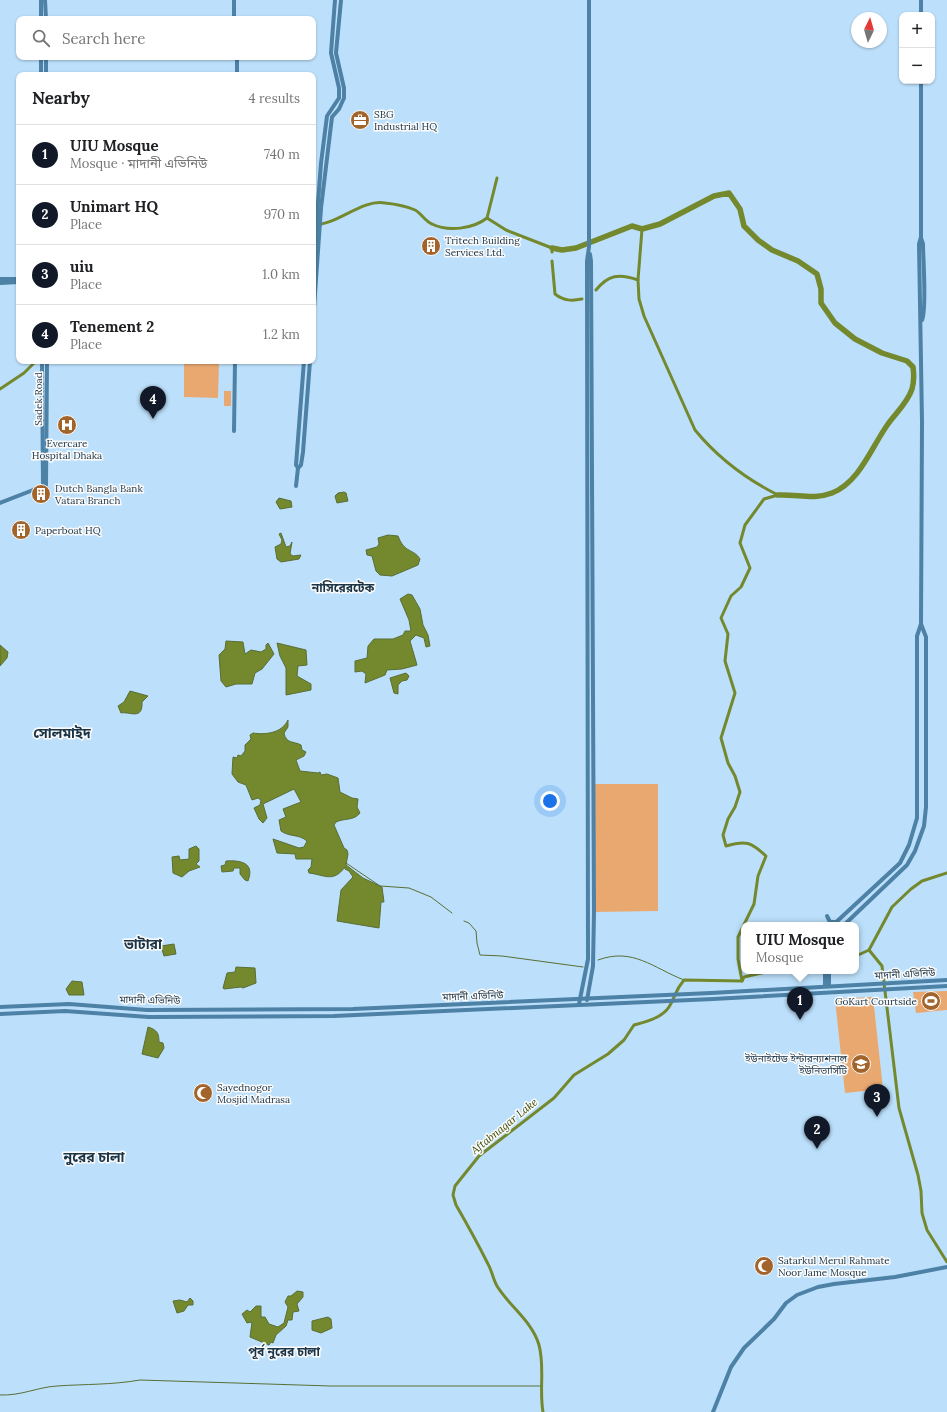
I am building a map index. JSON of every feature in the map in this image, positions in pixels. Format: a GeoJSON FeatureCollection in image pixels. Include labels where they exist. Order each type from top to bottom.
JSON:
{"type":"FeatureCollection","features":[{"type":"Feature","properties":{"kind":"street"},"geometry":{"type":"LineString","coordinates":[[41,0],[41,16]]}},
{"type":"Feature","properties":{"kind":"street"},"geometry":{"type":"LineString","coordinates":[[46,0],[46,16]]}},
{"type":"Feature","properties":{"kind":"street"},"geometry":{"type":"LineString","coordinates":[[235,0],[235,16]]}},
{"type":"Feature","properties":{"kind":"street"},"geometry":{"type":"LineString","coordinates":[[319,219],[321,163],[327,116],[339,98],[339,88],[331,53],[335,0]]}},
{"type":"Feature","properties":{"kind":"street"},"geometry":{"type":"LineString","coordinates":[[316,244],[332,117],[339,110],[344,98],[344,88],[336,53],[341,0]]}},
{"type":"Feature","properties":{"kind":"street"},"geometry":{"type":"LineString","coordinates":[[585,1004],[593,966],[594,912],[591,261],[589,252],[589,0]]}},
{"type":"Feature","properties":{"kind":"street"},"geometry":{"type":"LineString","coordinates":[[921,0],[921,12]]}},
{"type":"Feature","properties":{"kind":"street"},"geometry":{"type":"LineString","coordinates":[[41,60],[41,72]]}},
{"type":"Feature","properties":{"kind":"street"},"geometry":{"type":"LineString","coordinates":[[46,60],[46,72]]}},
{"type":"Feature","properties":{"kind":"street"},"geometry":{"type":"LineString","coordinates":[[236,60],[236,72]]}},
{"type":"Feature","properties":{"kind":"street"},"geometry":{"type":"LineString","coordinates":[[847,922],[886,887],[911,861],[922,834],[926,807],[926,637],[922,624],[922,320],[924,316],[923,244],[921,238],[921,84]]}},
{"type":"Feature","properties":{"kind":"street"},"geometry":{"type":"LineString","coordinates":[[316,266],[318,228]]}},
{"type":"Feature","properties":{"kind":"street"},"geometry":{"type":"LineString","coordinates":[[579,1004],[588,963],[587,261],[589,252]]}},
{"type":"Feature","properties":{"kind":"street"},"geometry":{"type":"LineString","coordinates":[[0,279],[16,279]]}},
{"type":"Feature","properties":{"kind":"street"},"geometry":{"type":"LineString","coordinates":[[0,283],[16,282]]}},
{"type":"Feature","properties":{"kind":"street"},"geometry":{"type":"LineString","coordinates":[[0,503],[44,485],[42,364]]}},
{"type":"Feature","properties":{"kind":"street","name":"Sadek Road"},"geometry":{"type":"LineString","coordinates":[[44,485],[47,364]]}},
{"type":"Feature","properties":{"kind":"street"},"geometry":{"type":"LineString","coordinates":[[234,430],[235,364]]}},
{"type":"Feature","properties":{"kind":"street"},"geometry":{"type":"LineString","coordinates":[[296,486],[298,468],[296,465],[304,364]]}},
{"type":"Feature","properties":{"kind":"street"},"geometry":{"type":"LineString","coordinates":[[298,468],[301,465],[303,452],[310,364]]}},
{"type":"Feature","properties":{"kind":"street"},"geometry":{"type":"LineString","coordinates":[[827,916],[830,922],[838,921],[902,860],[909,845],[917,818],[917,636],[922,624]]}},
{"type":"Feature","properties":{"kind":"street"},"geometry":{"type":"LineString","coordinates":[[902,860],[911,861]]}},
{"type":"Feature","properties":{"kind":"street"},"geometry":{"type":"LineString","coordinates":[[588,914],[594,912]]}},
{"type":"Feature","properties":{"kind":"street"},"geometry":{"type":"LineString","coordinates":[[825,974],[827,986]]}},
{"type":"Feature","properties":{"kind":"street"},"geometry":{"type":"LineString","coordinates":[[827,986],[828,974]]}},
{"type":"Feature","properties":{"kind":"street","name":"মাদানী এভিনিউ"},"geometry":{"type":"LineString","coordinates":[[0,1007],[69,1004],[147,1010],[340,1009],[673,995],[947,980]]}},
{"type":"Feature","properties":{"kind":"street","name":"মাদানী এভিনিউ"},"geometry":{"type":"LineString","coordinates":[[0,1014],[65,1011],[149,1017],[341,1016],[579,1004],[673,1001],[947,986]]}},
{"type":"Feature","properties":{"kind":"street"},"geometry":{"type":"LineString","coordinates":[[673,995],[673,1001]]}},
{"type":"Feature","properties":{"kind":"street"},"geometry":{"type":"LineString","coordinates":[[501,1003],[501,1008]]}},
{"type":"Feature","properties":{"kind":"street"},"geometry":{"type":"LineString","coordinates":[[189,1017],[191,1009]]}},
{"type":"Feature","properties":{"kind":"street"},"geometry":{"type":"LineString","coordinates":[[340,1009],[341,1016]]}},
{"type":"Feature","properties":{"kind":"street"},"geometry":{"type":"LineString","coordinates":[[713,1412],[731,1367],[744,1348],[774,1319],[786,1303],[797,1295],[818,1287],[834,1284],[947,1267]]}},
{"type":"Feature","properties":{"kind":"shaded area"},"geometry":{"type":"Polygon","coordinates":[[[184,364],[219,364],[218,398],[184,397],[184,364]]]}},
{"type":"Feature","properties":{"kind":"shaded area"},"geometry":{"type":"Polygon","coordinates":[[[224,391],[231,391],[231,406],[224,406],[224,391]]]}},
{"type":"Feature","properties":{"kind":"shaded area"},"geometry":{"type":"Polygon","coordinates":[[[338,493],[346,493],[348,501],[337,503],[335,496],[338,493]]]}},
{"type":"Feature","properties":{"kind":"shaded area"},"geometry":{"type":"Polygon","coordinates":[[[279,498],[291,501],[292,507],[280,509],[276,502],[279,498]]]}},
{"type":"Feature","properties":{"kind":"shaded area"},"geometry":{"type":"Polygon","coordinates":[[[281,533],[286,547],[290,546],[292,542],[290,554],[293,556],[301,555],[299,559],[281,562],[277,559],[275,547],[281,544],[282,540],[279,534],[281,533]]]}},
{"type":"Feature","properties":{"kind":"shaded area"},"geometry":{"type":"Polygon","coordinates":[[[388,535],[398,536],[403,546],[415,553],[420,559],[418,565],[392,576],[380,575],[376,571],[372,556],[367,555],[366,550],[377,547],[379,544],[378,538],[388,535]]]}},
{"type":"Feature","properties":{"kind":"shaded area"},"geometry":{"type":"Polygon","coordinates":[[[408,594],[412,595],[420,609],[423,625],[428,635],[430,646],[426,647],[424,638],[416,635],[410,641],[417,665],[402,669],[387,670],[385,675],[365,683],[366,674],[362,671],[355,672],[355,661],[367,658],[368,646],[374,639],[393,639],[403,635],[405,631],[411,631],[409,620],[400,599],[408,594]]]}},
{"type":"Feature","properties":{"kind":"shaded area"},"geometry":{"type":"Polygon","coordinates":[[[226,641],[243,642],[245,654],[251,650],[261,652],[266,649],[266,645],[268,643],[274,654],[262,669],[255,673],[252,684],[236,684],[226,687],[221,681],[219,655],[225,649],[226,641]]]}},
{"type":"Feature","properties":{"kind":"shaded area"},"geometry":{"type":"Polygon","coordinates":[[[277,643],[306,650],[307,665],[298,666],[297,676],[311,684],[311,690],[286,695],[286,668],[280,656],[277,643]]]}},
{"type":"Feature","properties":{"kind":"shaded area"},"geometry":{"type":"Polygon","coordinates":[[[0,645],[8,652],[7,658],[0,666],[0,645]]]}},
{"type":"Feature","properties":{"kind":"shaded area"},"geometry":{"type":"Polygon","coordinates":[[[406,673],[409,676],[407,680],[402,681],[398,685],[398,694],[394,693],[390,678],[406,673]]]}},
{"type":"Feature","properties":{"kind":"shaded area"},"geometry":{"type":"Polygon","coordinates":[[[130,691],[148,696],[142,702],[142,708],[138,713],[121,713],[118,706],[124,702],[130,691]]]}},
{"type":"Feature","properties":{"kind":"shaded area"},"geometry":{"type":"Polygon","coordinates":[[[288,720],[288,727],[284,733],[285,737],[288,741],[301,745],[302,750],[306,752],[304,756],[296,760],[300,771],[320,772],[321,775],[327,774],[338,778],[340,792],[352,798],[358,799],[357,807],[360,813],[358,816],[336,822],[334,825],[344,848],[347,850],[348,854],[346,865],[363,878],[382,887],[384,902],[381,902],[379,928],[337,921],[341,890],[353,877],[349,871],[345,869],[345,867],[337,875],[328,877],[309,873],[308,870],[311,867],[312,859],[296,859],[295,854],[277,853],[273,839],[299,848],[304,847],[307,841],[301,837],[281,831],[279,820],[286,817],[283,809],[301,802],[294,789],[263,804],[267,818],[263,823],[259,819],[254,808],[260,805],[261,800],[258,798],[252,800],[246,785],[238,782],[232,774],[233,757],[237,758],[238,755],[241,756],[245,751],[245,745],[251,739],[250,735],[253,733],[263,734],[273,732],[282,728],[288,720]]]}},
{"type":"Feature","properties":{"kind":"shaded area"},"geometry":{"type":"Polygon","coordinates":[[[594,784],[658,784],[658,911],[594,912],[594,784]]]}},
{"type":"Feature","properties":{"kind":"shaded area"},"geometry":{"type":"Polygon","coordinates":[[[196,846],[199,849],[199,861],[196,864],[200,867],[189,871],[182,877],[173,873],[172,857],[179,856],[180,860],[189,859],[189,849],[196,846]]]}},
{"type":"Feature","properties":{"kind":"shaded area"},"geometry":{"type":"Polygon","coordinates":[[[226,861],[237,861],[248,866],[250,875],[248,881],[245,880],[240,874],[240,868],[234,868],[233,871],[222,872],[221,866],[225,865],[226,861]]]}},
{"type":"Feature","properties":{"kind":"shaded area"},"geometry":{"type":"Polygon","coordinates":[[[174,944],[176,954],[164,956],[161,946],[174,944]]]}},
{"type":"Feature","properties":{"kind":"shaded area"},"geometry":{"type":"Polygon","coordinates":[[[236,967],[255,968],[256,983],[243,988],[224,989],[227,973],[235,972],[236,967]]]}},
{"type":"Feature","properties":{"kind":"shaded area"},"geometry":{"type":"Polygon","coordinates":[[[72,981],[82,982],[84,995],[69,995],[66,989],[72,981]]]}},
{"type":"Feature","properties":{"kind":"shaded area","name":"GoKart Courtside"},"geometry":{"type":"Polygon","coordinates":[[[947,991],[947,1010],[916,1013],[913,992],[947,991]]]}},
{"type":"Feature","properties":{"kind":"shaded area"},"geometry":{"type":"Polygon","coordinates":[[[873,997],[883,1089],[845,1093],[835,999],[873,997]]]}},
{"type":"Feature","properties":{"kind":"shaded area"},"geometry":{"type":"Polygon","coordinates":[[[148,1027],[154,1029],[159,1036],[159,1042],[163,1043],[164,1048],[158,1058],[142,1054],[148,1027]]]}},
{"type":"Feature","properties":{"kind":"shaded area"},"geometry":{"type":"Polygon","coordinates":[[[297,1291],[303,1292],[303,1297],[297,1304],[299,1311],[293,1312],[292,1320],[288,1320],[286,1326],[276,1335],[273,1343],[271,1342],[269,1345],[250,1337],[252,1322],[247,1323],[242,1314],[247,1310],[250,1312],[256,1306],[261,1306],[261,1317],[265,1317],[269,1324],[278,1327],[284,1323],[288,1307],[285,1302],[288,1296],[291,1296],[297,1291]]]}},
{"type":"Feature","properties":{"kind":"shaded area"},"geometry":{"type":"Polygon","coordinates":[[[190,1298],[193,1301],[193,1305],[188,1305],[184,1311],[177,1313],[173,1301],[180,1300],[187,1302],[190,1298]]]}},
{"type":"Feature","properties":{"kind":"shaded area"},"geometry":{"type":"Polygon","coordinates":[[[328,1317],[331,1319],[332,1328],[321,1333],[312,1330],[312,1321],[328,1317]]]}},
{"type":"Feature","properties":{"kind":"waterway"},"geometry":{"type":"LineString","coordinates":[[487,218],[497,178]]}},
{"type":"Feature","properties":{"kind":"waterway"},"geometry":{"type":"LineString","coordinates":[[552,248],[562,250],[576,248],[632,226],[642,229],[660,224],[714,196],[729,193],[740,209],[744,226],[758,240],[772,250],[798,261],[817,274],[821,289],[821,303],[835,323],[855,339],[882,353],[907,361],[913,367],[913,384],[908,398],[888,424],[864,463],[850,481],[842,488],[825,495],[778,495]]}},
{"type":"Feature","properties":{"kind":"waterway"},"geometry":{"type":"LineString","coordinates":[[316,225],[331,221],[367,205],[389,203],[415,210],[430,223],[445,228],[453,229],[468,227],[487,218],[506,230],[552,248],[552,252]]}},
{"type":"Feature","properties":{"kind":"waterway"},"geometry":{"type":"LineString","coordinates":[[638,280],[642,229]]}},
{"type":"Feature","properties":{"kind":"waterway"},"geometry":{"type":"LineString","coordinates":[[552,261],[555,294],[568,300],[582,299]]}},
{"type":"Feature","properties":{"kind":"waterway"},"geometry":{"type":"LineString","coordinates":[[596,290],[605,281],[614,277],[625,276],[638,280],[639,299],[644,316],[695,430],[713,450],[733,467],[766,489],[778,495],[764,499],[745,525],[740,543],[750,568],[741,587],[731,596],[721,618],[728,634],[725,661],[735,693],[721,738],[728,763],[735,776],[740,792],[735,807],[728,819],[723,835],[726,846],[739,843],[748,844],[752,845],[766,856],[758,876],[754,904],[745,922]]}},
{"type":"Feature","properties":{"kind":"waterway"},"geometry":{"type":"LineString","coordinates":[[0,389],[24,373],[33,364]]}},
{"type":"Feature","properties":{"kind":"waterway"},"geometry":{"type":"LineString","coordinates":[[346,863],[380,886],[409,888],[431,897],[452,913]]}},
{"type":"Feature","properties":{"kind":"waterway","name":"Aftabnagar Lake"},"geometry":{"type":"LineString","coordinates":[[859,955],[869,950],[892,907],[911,889],[922,881],[947,873]]}},
{"type":"Feature","properties":{"kind":"waterway"},"geometry":{"type":"LineString","coordinates":[[464,921],[469,923],[476,931],[480,955],[502,956],[583,967]]}},
{"type":"Feature","properties":{"kind":"waterway"},"geometry":{"type":"LineString","coordinates":[[741,931],[738,937],[738,959],[742,981]]}},
{"type":"Feature","properties":{"kind":"waterway"},"geometry":{"type":"LineString","coordinates":[[869,950],[882,966],[899,1108],[918,1175],[921,1191],[922,1213],[927,1230],[947,1262]]}},
{"type":"Feature","properties":{"kind":"waterway"},"geometry":{"type":"LineString","coordinates":[[598,960],[610,957],[632,957],[684,980]]}},
{"type":"Feature","properties":{"kind":"waterway","name":"Aftabnagar Lake"},"geometry":{"type":"LineString","coordinates":[[543,1412],[542,1362],[536,1336],[526,1321],[502,1294],[494,1281],[489,1267],[456,1205],[453,1195],[455,1186],[479,1156],[554,1098],[574,1075],[608,1054],[624,1040],[634,1025],[653,1019],[666,1011],[684,980],[742,981],[744,977],[758,974]]}},
{"type":"Feature","properties":{"kind":"waterway"},"geometry":{"type":"LineString","coordinates":[[0,1395],[68,1385],[109,1384],[140,1380],[331,1386],[542,1386]]}},
{"type":"Feature","properties":{"kind":"place","name":"SBG Industrial HQ"},"geometry":{"type":"Point","coordinates":[360,120]}},
{"type":"Feature","properties":{"kind":"place","name":"Tritech Building Services Ltd."},"geometry":{"type":"Point","coordinates":[431,246]}},
{"type":"Feature","properties":{"kind":"place","name":"Tenement 2"},"geometry":{"type":"Point","coordinates":[153,419]}},
{"type":"Feature","properties":{"kind":"place","name":"Evercare Hospital Dhaka"},"geometry":{"type":"Point","coordinates":[67,425]}},
{"type":"Feature","properties":{"kind":"place","name":"Dutch Bangla Bank Vatara Branch"},"geometry":{"type":"Point","coordinates":[41,494]}},
{"type":"Feature","properties":{"kind":"place","name":"Paperboat HQ"},"geometry":{"type":"Point","coordinates":[21,530]}},
{"type":"Feature","properties":{"kind":"place","name":"GoKart Courtside"},"geometry":{"type":"Point","coordinates":[931,1001]}},
{"type":"Feature","properties":{"kind":"place","name":"UIU Mosque"},"geometry":{"type":"Point","coordinates":[800,1020]}},
{"type":"Feature","properties":{"kind":"place","name":"ইউনাইটেড ইন্টারন্যাশনাল ইউনিভার্সিটি"},"geometry":{"type":"Point","coordinates":[861,1064]}},
{"type":"Feature","properties":{"kind":"place","name":"Sayednogor Mosjid Madrasa"},"geometry":{"type":"Point","coordinates":[203,1093]}},
{"type":"Feature","properties":{"kind":"place","name":"uiu"},"geometry":{"type":"Point","coordinates":[877,1117]}},
{"type":"Feature","properties":{"kind":"place","name":"Unimart HQ"},"geometry":{"type":"Point","coordinates":[817,1149]}},
{"type":"Feature","properties":{"kind":"place","name":"Satarkul Merul Rahmate Noor Jame Mosque"},"geometry":{"type":"Point","coordinates":[764,1266]}},
{"type":"Feature","properties":{"kind":"district","name":"নাসিরেরটেক"},"geometry":{"type":"Point","coordinates":[343,587]}},
{"type":"Feature","properties":{"kind":"district","name":"সোলমাইদ"},"geometry":{"type":"Point","coordinates":[62,733]}},
{"type":"Feature","properties":{"kind":"district","name":"ভাটারা"},"geometry":{"type":"Point","coordinates":[143,944]}},
{"type":"Feature","properties":{"kind":"district","name":"নুরের চালা"},"geometry":{"type":"Point","coordinates":[94,1157]}},
{"type":"Feature","properties":{"kind":"district","name":"পূর্ব নুরের চালা"},"geometry":{"type":"Point","coordinates":[284,1351]}}]}
